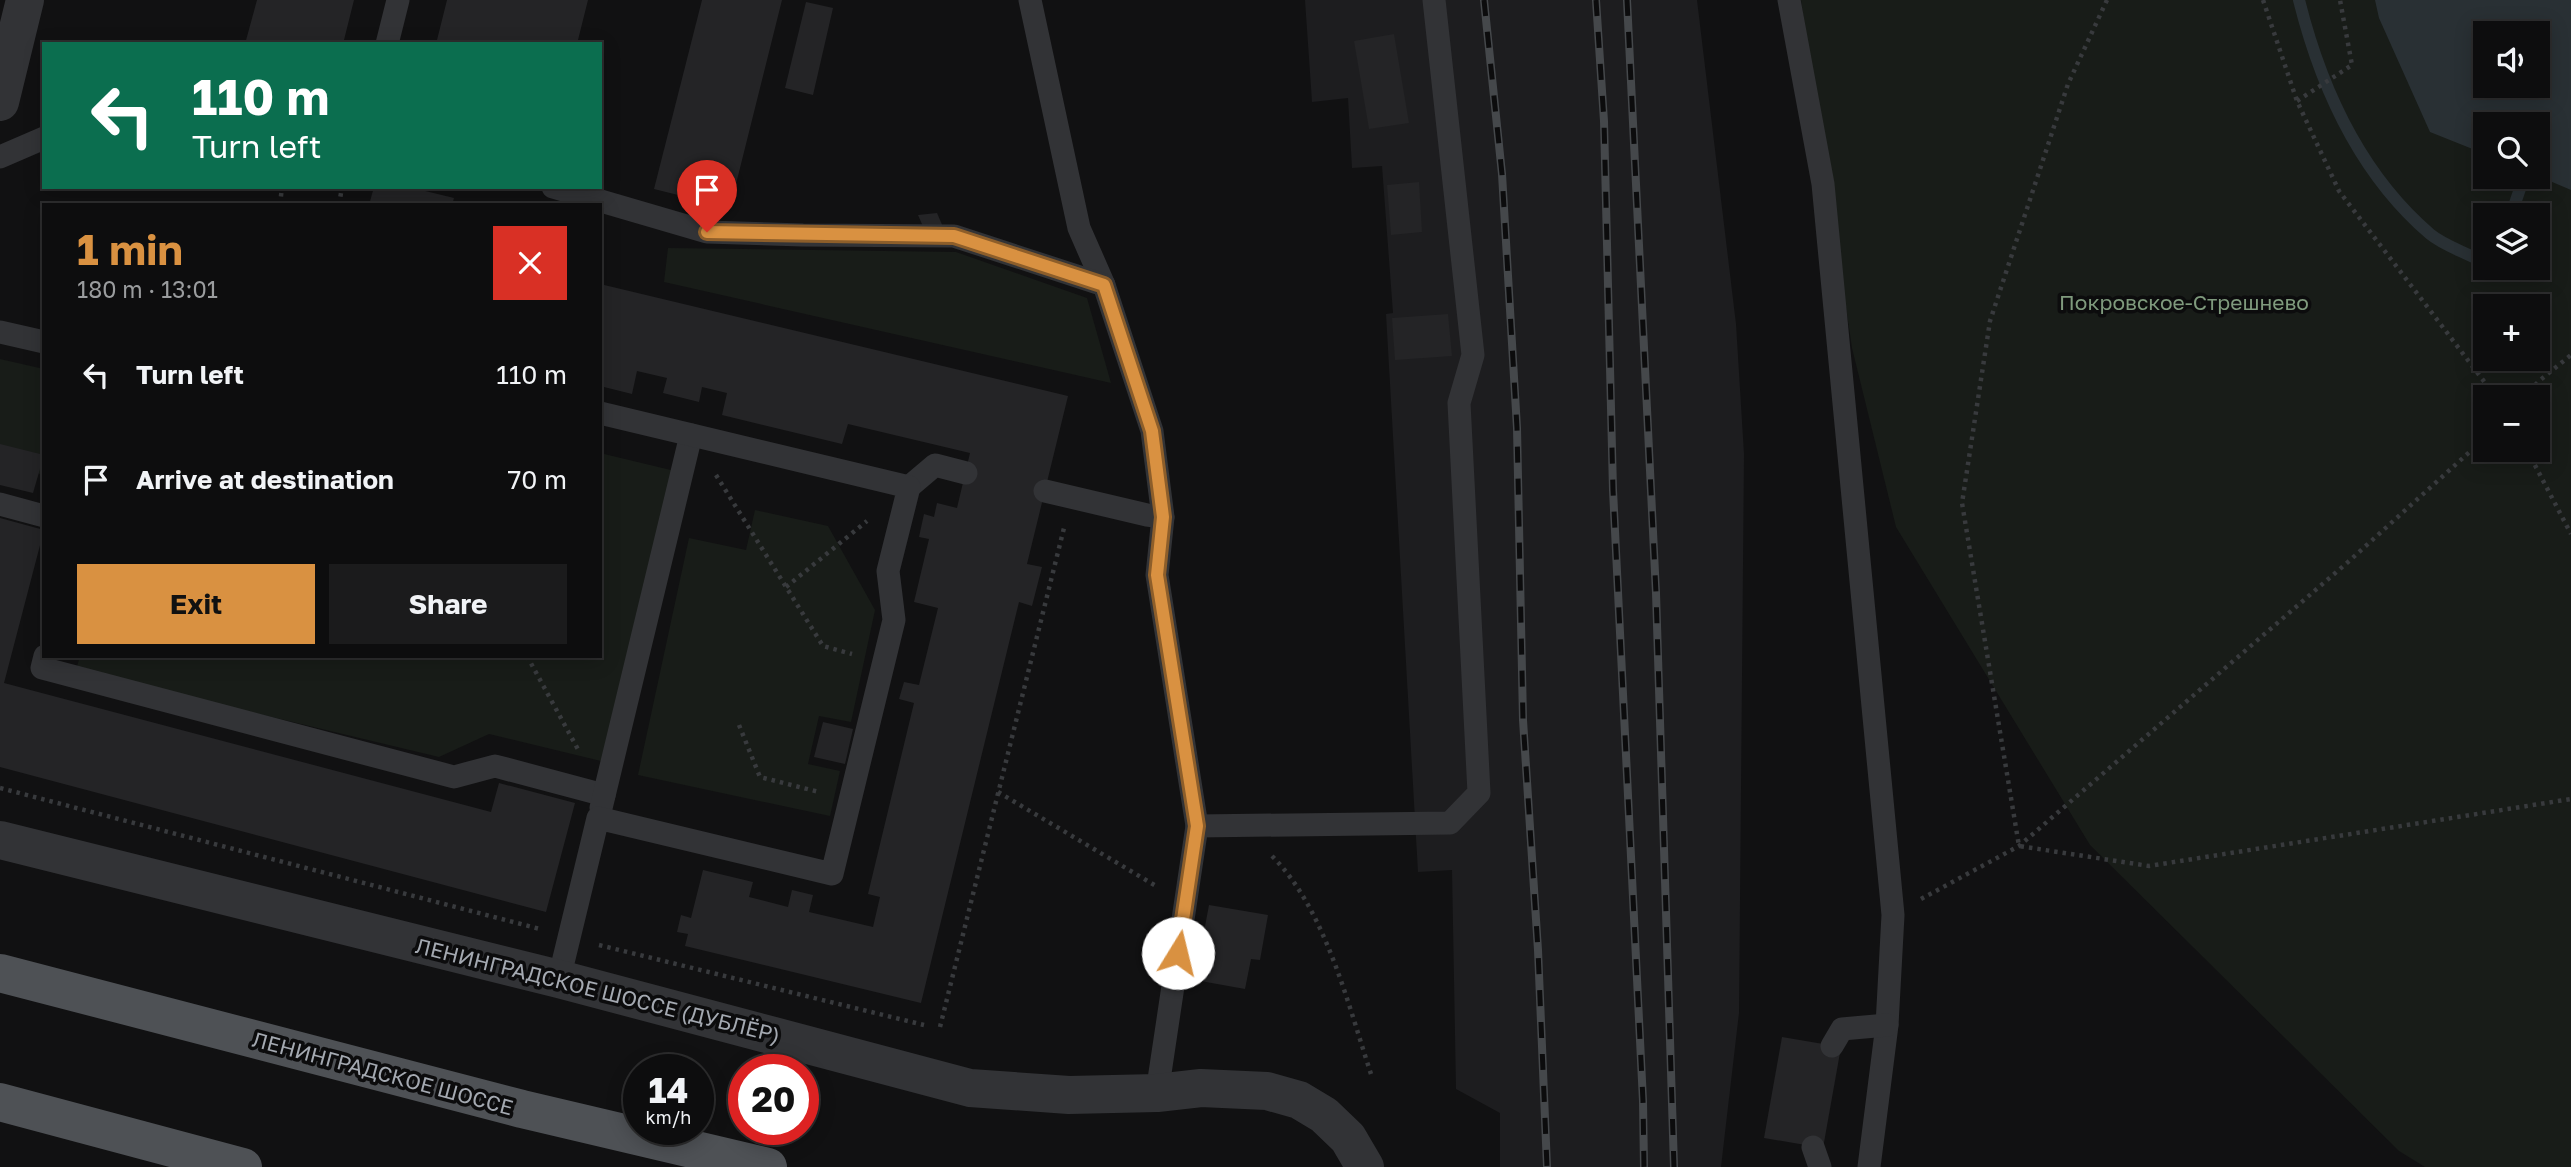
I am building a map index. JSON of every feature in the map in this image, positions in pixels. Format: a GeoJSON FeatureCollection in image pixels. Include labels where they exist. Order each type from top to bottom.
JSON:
{"type":"FeatureCollection","features":[{"type":"Feature","properties":{"kind":"main road","name":"ЛЕНИНГРАДСКОЕ ШОССЕ"},"geometry":{"type":"LineString","coordinates":[[17,978],[522,1109],[768,1167]]}},
{"type":"Feature","properties":{"kind":"main road"},"geometry":{"type":"LineString","coordinates":[[0,1102],[243,1167]]}},
{"type":"Feature","properties":{"kind":"street"},"geometry":{"type":"LineString","coordinates":[[0,102],[24,0]]}},
{"type":"Feature","properties":{"kind":"street","name":"ЛЕНИНГРАДСКОЕ ШОССЕ (ДУБЛЁР)"},"geometry":{"type":"LineString","coordinates":[[0,840],[559,979],[970,1087],[1069,1096],[1157,1093],[1201,1088],[1267,1091],[1299,1100],[1324,1115],[1348,1138],[1365,1167]]}},
{"type":"Feature","properties":{"kind":"street"},"geometry":{"type":"LineString","coordinates":[[0,961],[17,978]]}},
{"type":"Feature","properties":{"kind":"lane"},"geometry":{"type":"LineString","coordinates":[[388,42],[398,0]]}},
{"type":"Feature","properties":{"kind":"lane"},"geometry":{"type":"LineString","coordinates":[[1030,0],[1079,228],[1104,285],[1152,431],[1163,517],[1157,575],[1197,826],[1157,1093]]}},
{"type":"Feature","properties":{"kind":"lane"},"geometry":{"type":"LineString","coordinates":[[1197,826],[1450,823],[1479,793],[1459,403],[1473,355],[1434,0]]}},
{"type":"Feature","properties":{"kind":"lane"},"geometry":{"type":"LineString","coordinates":[[1789,0],[1823,184],[1893,915],[1887,1026],[1869,1167]]}},
{"type":"Feature","properties":{"kind":"lane"},"geometry":{"type":"LineString","coordinates":[[0,158],[42,139]]}},
{"type":"Feature","properties":{"kind":"lane"},"geometry":{"type":"LineString","coordinates":[[559,189],[707,232],[954,236],[1104,285]]}},
{"type":"Feature","properties":{"kind":"lane"},"geometry":{"type":"LineString","coordinates":[[0,332],[42,342]]}},
{"type":"Feature","properties":{"kind":"lane"},"geometry":{"type":"LineString","coordinates":[[602,413],[909,487]]}},
{"type":"Feature","properties":{"kind":"lane"},"geometry":{"type":"LineString","coordinates":[[559,979],[691,435]]}},
{"type":"Feature","properties":{"kind":"lane"},"geometry":{"type":"LineString","coordinates":[[598,818],[832,874],[894,620],[888,570],[909,487],[935,465],[966,473]]}},
{"type":"Feature","properties":{"kind":"lane"},"geometry":{"type":"LineString","coordinates":[[1045,491],[1163,517]]}},
{"type":"Feature","properties":{"kind":"lane"},"geometry":{"type":"LineString","coordinates":[[0,504],[42,515]]}},
{"type":"Feature","properties":{"kind":"lane"},"geometry":{"type":"LineString","coordinates":[[44,658],[42,668],[454,777],[495,766],[604,795]]}},
{"type":"Feature","properties":{"kind":"lane"},"geometry":{"type":"LineString","coordinates":[[1832,1046],[1842,1029],[1887,1026]]}},
{"type":"Feature","properties":{"kind":"path"},"geometry":{"type":"LineString","coordinates":[[2018,846],[1962,503],[1990,321],[2068,84],[2107,0]]}},
{"type":"Feature","properties":{"kind":"path"},"geometry":{"type":"LineString","coordinates":[[2263,0],[2297,101],[2339,191],[2487,385]]}},
{"type":"Feature","properties":{"kind":"path"},"geometry":{"type":"LineString","coordinates":[[2297,101],[2352,65],[2340,0]]}},
{"type":"Feature","properties":{"kind":"path"},"geometry":{"type":"LineString","coordinates":[[2535,385],[2571,355]]}},
{"type":"Feature","properties":{"kind":"path"},"geometry":{"type":"LineString","coordinates":[[691,435],[823,646],[884,661]]}},
{"type":"Feature","properties":{"kind":"path"},"geometry":{"type":"LineString","coordinates":[[1893,915],[2018,846],[2348,562],[2473,449]]}},
{"type":"Feature","properties":{"kind":"path"},"geometry":{"type":"LineString","coordinates":[[2533,462],[2571,534]]}},
{"type":"Feature","properties":{"kind":"path"},"geometry":{"type":"LineString","coordinates":[[786,587],[909,487]]}},
{"type":"Feature","properties":{"kind":"path"},"geometry":{"type":"LineString","coordinates":[[940,1027],[1071,497]]}},
{"type":"Feature","properties":{"kind":"path"},"geometry":{"type":"LineString","coordinates":[[528,658],[604,795]]}},
{"type":"Feature","properties":{"kind":"path"},"geometry":{"type":"LineString","coordinates":[[739,725],[760,777],[850,800]]}},
{"type":"Feature","properties":{"kind":"path"},"geometry":{"type":"LineString","coordinates":[[0,788],[569,937],[924,1025]]}},
{"type":"Feature","properties":{"kind":"path"},"geometry":{"type":"LineString","coordinates":[[998,792],[1157,887]]}},
{"type":"Feature","properties":{"kind":"path"},"geometry":{"type":"LineString","coordinates":[[2018,846],[2149,866],[2571,799]]}},
{"type":"Feature","properties":{"kind":"path"},"geometry":{"type":"LineString","coordinates":[[1242,826],[1283,867],[1317,918],[1372,1077]]}},
{"type":"Feature","properties":{"kind":"shaded area"},"geometry":{"type":"Polygon","coordinates":[[[1305,0],[1697,0],[1736,324],[1744,454],[1739,1013],[1721,1167],[1500,1167],[1500,1113],[1456,1089],[1452,870],[1418,872],[1386,314],[1393,313],[1382,166],[1352,168],[1348,98],[1312,102],[1305,0]]]}},
{"type":"Feature","properties":{"kind":"shaded area"},"geometry":{"type":"Polygon","coordinates":[[[2375,0],[2571,0],[2571,190],[2550,181],[2550,112],[2473,112],[2473,149],[2430,132],[2379,18],[2375,0]]]}},
{"type":"Feature","properties":{"kind":"green space","name":"Покровское-Стрешнево"},"geometry":{"type":"Polygon","coordinates":[[[1801,0],[2571,0],[2571,1167],[2425,1167],[2399,1151],[2090,845],[1896,527],[1852,348],[1801,0]]]}},
{"type":"Feature","properties":{"kind":"green space"},"geometry":{"type":"Polygon","coordinates":[[[668,248],[956,252],[1087,298],[1111,383],[664,282],[668,248]]]}},
{"type":"Feature","properties":{"kind":"green space"},"geometry":{"type":"Polygon","coordinates":[[[0,359],[42,369],[42,474],[0,464],[0,359]]]}},
{"type":"Feature","properties":{"kind":"green space"},"geometry":{"type":"Polygon","coordinates":[[[602,453],[675,471],[605,762],[489,734],[439,757],[76,670],[79,658],[602,658],[602,453]]]}},
{"type":"Feature","properties":{"kind":"green space"},"geometry":{"type":"Polygon","coordinates":[[[755,510],[828,526],[875,610],[851,722],[819,716],[808,764],[840,771],[830,816],[638,775],[689,538],[746,550],[755,510]]]}},
{"type":"Feature","properties":{"kind":"building"},"geometry":{"type":"Polygon","coordinates":[[[257,0],[354,0],[344,42],[246,42],[257,0]]]}},
{"type":"Feature","properties":{"kind":"building"},"geometry":{"type":"Polygon","coordinates":[[[447,0],[588,0],[578,42],[436,42],[447,0]]]}},
{"type":"Feature","properties":{"kind":"building"},"geometry":{"type":"Polygon","coordinates":[[[702,0],[782,0],[730,208],[654,189],[702,0]]]}},
{"type":"Feature","properties":{"kind":"building"},"geometry":{"type":"Polygon","coordinates":[[[806,2],[833,8],[813,95],[785,88],[806,2]]]}},
{"type":"Feature","properties":{"kind":"building"},"geometry":{"type":"Polygon","coordinates":[[[1394,34],[1409,123],[1369,129],[1354,41],[1394,34]]]}},
{"type":"Feature","properties":{"kind":"building"},"geometry":{"type":"Polygon","coordinates":[[[1419,182],[1422,232],[1391,235],[1387,185],[1419,182]]]}},
{"type":"Feature","properties":{"kind":"building"},"geometry":{"type":"Polygon","coordinates":[[[373,189],[417,189],[454,198],[453,203],[370,203],[373,189]]]}},
{"type":"Feature","properties":{"kind":"building"},"geometry":{"type":"Polygon","coordinates":[[[937,213],[943,227],[925,231],[918,215],[937,213]]]}},
{"type":"Feature","properties":{"kind":"building"},"geometry":{"type":"Polygon","coordinates":[[[602,284],[1068,396],[1027,564],[1042,567],[1032,606],[1019,602],[921,1003],[685,946],[688,934],[677,932],[681,915],[691,918],[703,870],[753,882],[749,897],[788,907],[792,890],[813,895],[809,912],[873,927],[880,897],[868,894],[914,703],[899,699],[904,682],[919,685],[938,608],[914,602],[929,539],[919,537],[924,514],[934,517],[937,503],[957,508],[970,453],[848,424],[842,444],[722,415],[727,393],[702,387],[699,402],[663,393],[667,378],[637,371],[632,394],[602,386],[602,284]]]}},
{"type":"Feature","properties":{"kind":"building"},"geometry":{"type":"Polygon","coordinates":[[[1448,314],[1452,356],[1395,360],[1392,318],[1448,314]]]}},
{"type":"Feature","properties":{"kind":"building"},"geometry":{"type":"Polygon","coordinates":[[[0,444],[42,454],[33,493],[0,485],[0,444]]]}},
{"type":"Feature","properties":{"kind":"building"},"geometry":{"type":"Polygon","coordinates":[[[0,518],[42,529],[4,683],[491,812],[499,783],[575,803],[546,912],[0,767],[0,518]]]}},
{"type":"Feature","properties":{"kind":"building"},"geometry":{"type":"Polygon","coordinates":[[[823,722],[853,729],[845,764],[814,757],[823,722]]]}},
{"type":"Feature","properties":{"kind":"building"},"geometry":{"type":"Polygon","coordinates":[[[1209,905],[1268,915],[1260,960],[1251,959],[1245,989],[1195,980],[1209,905]]]}},
{"type":"Feature","properties":{"kind":"building"},"geometry":{"type":"Polygon","coordinates":[[[1782,1037],[1841,1047],[1823,1148],[1764,1138],[1782,1037]]]}},
{"type":"Feature","properties":{"kind":"waterway"},"geometry":{"type":"LineString","coordinates":[[2299,0],[2308,33],[2332,97],[2346,128],[2364,157],[2405,210],[2430,234],[2473,257]]}},
{"type":"Feature","properties":{"kind":"waterway"},"geometry":{"type":"LineString","coordinates":[[2515,203],[2520,189]]}},
{"type":"Feature","properties":{"kind":"railway"},"geometry":{"type":"LineString","coordinates":[[1484,0],[1502,174],[1517,428],[1523,720],[1538,950],[1547,1167]]}},
{"type":"Feature","properties":{"kind":"railway"},"geometry":{"type":"LineString","coordinates":[[1596,0],[1604,121],[1613,490],[1644,1167]]}},
{"type":"Feature","properties":{"kind":"railway"},"geometry":{"type":"LineString","coordinates":[[1627,0],[1656,593],[1674,1167]]}},
{"type":"Feature","properties":{"kind":"route"},"geometry":{"type":"LineString","coordinates":[[707,232],[954,236],[1104,285],[1152,431],[1163,517],[1157,575],[1197,826],[1178,953]]}}]}
